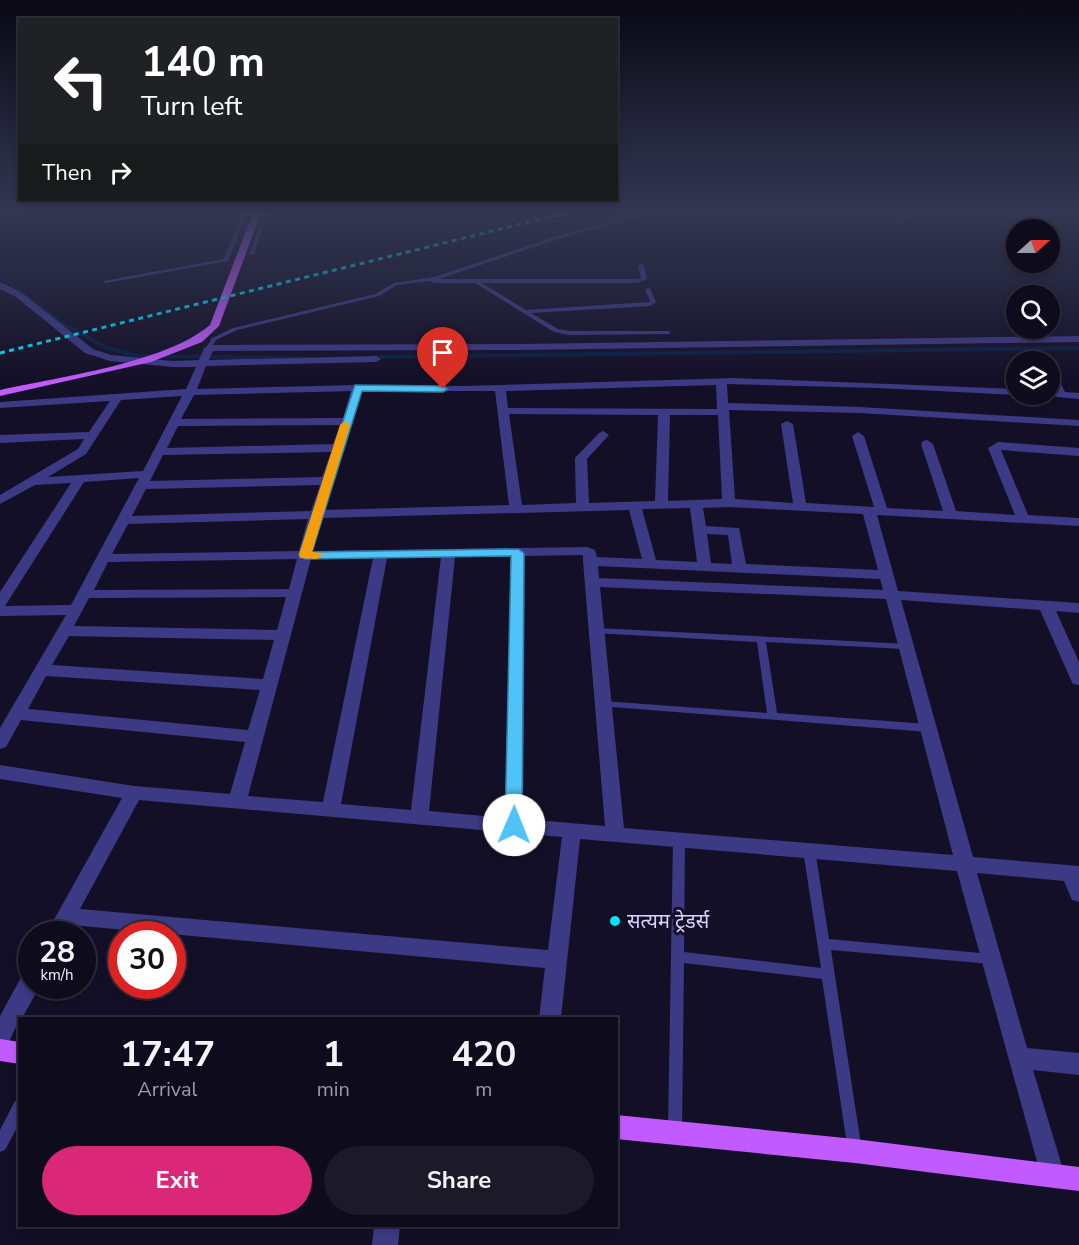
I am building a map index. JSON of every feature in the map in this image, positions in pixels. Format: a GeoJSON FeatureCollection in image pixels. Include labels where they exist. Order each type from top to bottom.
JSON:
{"type":"FeatureCollection","features":[{"type":"Feature","properties":{"kind":"main road"},"geometry":{"type":"LineString","coordinates":[[0,393],[147,360],[198,340],[214,326],[237,268]]}},
{"type":"Feature","properties":{"kind":"main road"},"geometry":{"type":"LineString","coordinates":[[0,1050],[18,1053]]}},
{"type":"Feature","properties":{"kind":"main road"},"geometry":{"type":"LineString","coordinates":[[618,1127],[855,1150],[1079,1179]]}},
{"type":"Feature","properties":{"kind":"street"},"geometry":{"type":"LineString","coordinates":[[0,285],[19,295],[89,351],[110,358],[157,363],[206,355],[519,347],[1079,339]]}},
{"type":"Feature","properties":{"kind":"street"},"geometry":{"type":"LineString","coordinates":[[206,355],[376,359]]}},
{"type":"Feature","properties":{"kind":"street"},"geometry":{"type":"LineString","coordinates":[[0,743],[76,610],[190,392],[206,355]]}},
{"type":"Feature","properties":{"kind":"street"},"geometry":{"type":"LineString","coordinates":[[721,381],[729,503]]}},
{"type":"Feature","properties":{"kind":"street"},"geometry":{"type":"LineString","coordinates":[[0,405],[190,392],[358,388],[500,388],[721,381],[878,385],[1006,392]]}},
{"type":"Feature","properties":{"kind":"street"},"geometry":{"type":"LineString","coordinates":[[237,802],[316,515],[358,388]]}},
{"type":"Feature","properties":{"kind":"street"},"geometry":{"type":"LineString","coordinates":[[500,388],[516,510]]}},
{"type":"Feature","properties":{"kind":"street"},"geometry":{"type":"LineString","coordinates":[[1060,395],[1079,396]]}},
{"type":"Feature","properties":{"kind":"street"},"geometry":{"type":"LineString","coordinates":[[0,500],[85,448],[117,398]]}},
{"type":"Feature","properties":{"kind":"street"},"geometry":{"type":"LineString","coordinates":[[503,411],[860,410],[1079,423]]}},
{"type":"Feature","properties":{"kind":"street"},"geometry":{"type":"LineString","coordinates":[[661,505],[664,411]]}},
{"type":"Feature","properties":{"kind":"street"},"geometry":{"type":"LineString","coordinates":[[172,423],[346,421]]}},
{"type":"Feature","properties":{"kind":"street"},"geometry":{"type":"LineString","coordinates":[[787,424],[800,507]]}},
{"type":"Feature","properties":{"kind":"street"},"geometry":{"type":"LineString","coordinates":[[0,439],[93,435]]}},
{"type":"Feature","properties":{"kind":"street"},"geometry":{"type":"LineString","coordinates":[[583,508],[581,458],[603,435]]}},
{"type":"Feature","properties":{"kind":"street"},"geometry":{"type":"LineString","coordinates":[[858,436],[876,511],[891,595],[1018,1058],[1053,1176]]}},
{"type":"Feature","properties":{"kind":"street"},"geometry":{"type":"LineString","coordinates":[[927,444],[951,515]]}},
{"type":"Feature","properties":{"kind":"street"},"geometry":{"type":"LineString","coordinates":[[1023,519],[994,448],[998,446],[1079,452]]}},
{"type":"Feature","properties":{"kind":"street"},"geometry":{"type":"LineString","coordinates":[[158,452],[337,448]]}},
{"type":"Feature","properties":{"kind":"street"},"geometry":{"type":"LineString","coordinates":[[33,480],[80,478],[327,481]]}},
{"type":"Feature","properties":{"kind":"street"},"geometry":{"type":"LineString","coordinates":[[0,603],[80,478]]}},
{"type":"Feature","properties":{"kind":"street"},"geometry":{"type":"LineString","coordinates":[[122,520],[729,503],[1079,522]]}},
{"type":"Feature","properties":{"kind":"street"},"geometry":{"type":"LineString","coordinates":[[696,504],[705,567]]}},
{"type":"Feature","properties":{"kind":"street"},"geometry":{"type":"LineString","coordinates":[[635,506],[650,564]]}},
{"type":"Feature","properties":{"kind":"street"},"geometry":{"type":"LineString","coordinates":[[700,530],[734,531],[740,568]]}},
{"type":"Feature","properties":{"kind":"street"},"geometry":{"type":"LineString","coordinates":[[103,558],[518,553],[583,549],[590,553],[615,834]]}},
{"type":"Feature","properties":{"kind":"street"},"geometry":{"type":"LineString","coordinates":[[514,825],[518,553]]}},
{"type":"Feature","properties":{"kind":"street"},"geometry":{"type":"LineString","coordinates":[[419,818],[447,554]]}},
{"type":"Feature","properties":{"kind":"street"},"geometry":{"type":"LineString","coordinates":[[331,810],[381,555]]}},
{"type":"Feature","properties":{"kind":"street"},"geometry":{"type":"LineString","coordinates":[[590,561],[886,575]]}},
{"type":"Feature","properties":{"kind":"street"},"geometry":{"type":"LineString","coordinates":[[592,582],[891,595],[1079,608]]}},
{"type":"Feature","properties":{"kind":"street"},"geometry":{"type":"LineString","coordinates":[[84,594],[294,593]]}},
{"type":"Feature","properties":{"kind":"street"},"geometry":{"type":"LineString","coordinates":[[1046,606],[1079,680]]}},
{"type":"Feature","properties":{"kind":"street"},"geometry":{"type":"LineString","coordinates":[[0,611],[76,610]]}},
{"type":"Feature","properties":{"kind":"street"},"geometry":{"type":"LineString","coordinates":[[63,632],[282,635]]}},
{"type":"Feature","properties":{"kind":"street"},"geometry":{"type":"LineString","coordinates":[[41,670],[269,685]]}},
{"type":"Feature","properties":{"kind":"street"},"geometry":{"type":"LineString","coordinates":[[16,714],[254,737]]}},
{"type":"Feature","properties":{"kind":"street"},"geometry":{"type":"LineString","coordinates":[[0,772],[134,793],[1075,873],[1079,894]]}},
{"type":"Feature","properties":{"kind":"street"},"geometry":{"type":"LineString","coordinates":[[63,921],[134,793]]}},
{"type":"Feature","properties":{"kind":"street"},"geometry":{"type":"LineString","coordinates":[[550,1017],[572,830]]}},
{"type":"Feature","properties":{"kind":"street"},"geometry":{"type":"LineString","coordinates":[[66,916],[556,960]]}},
{"type":"Feature","properties":{"kind":"street"},"geometry":{"type":"LineString","coordinates":[[0,1037],[21,999]]}},
{"type":"Feature","properties":{"kind":"street"},"geometry":{"type":"LineString","coordinates":[[1018,1058],[1079,1064]]}},
{"type":"Feature","properties":{"kind":"street"},"geometry":{"type":"LineString","coordinates":[[385,1245],[387,1227]]}},
{"type":"Feature","properties":{"kind":"lane"},"geometry":{"type":"LineString","coordinates":[[106,281],[180,268]]}},
{"type":"Feature","properties":{"kind":"lane"},"geometry":{"type":"LineString","coordinates":[[426,281],[465,268]]}},
{"type":"Feature","properties":{"kind":"lane"},"geometry":{"type":"LineString","coordinates":[[206,355],[211,342],[235,329],[377,295],[396,284],[426,281],[637,281],[644,279],[641,268]]}},
{"type":"Feature","properties":{"kind":"lane"},"geometry":{"type":"LineString","coordinates":[[477,282],[523,312],[562,332],[668,333]]}},
{"type":"Feature","properties":{"kind":"lane"},"geometry":{"type":"LineString","coordinates":[[523,312],[650,304],[653,302],[648,289]]}},
{"type":"Feature","properties":{"kind":"lane"},"geometry":{"type":"LineString","coordinates":[[597,631],[905,646]]}},
{"type":"Feature","properties":{"kind":"lane"},"geometry":{"type":"LineString","coordinates":[[761,639],[773,717]]}},
{"type":"Feature","properties":{"kind":"lane"},"geometry":{"type":"LineString","coordinates":[[603,704],[928,728]]}},
{"type":"Feature","properties":{"kind":"lane"},"geometry":{"type":"LineString","coordinates":[[675,1134],[679,840]]}},
{"type":"Feature","properties":{"kind":"lane"},"geometry":{"type":"LineString","coordinates":[[808,850],[855,1150]]}},
{"type":"Feature","properties":{"kind":"lane"},"geometry":{"type":"LineString","coordinates":[[823,944],[991,959]]}},
{"type":"Feature","properties":{"kind":"lane"},"geometry":{"type":"LineString","coordinates":[[678,957],[828,974]]}},
{"type":"Feature","properties":{"kind":"lane"},"geometry":{"type":"LineString","coordinates":[[0,1145],[18,1110]]}},
{"type":"Feature","properties":{"kind":"waterway"},"geometry":{"type":"LineString","coordinates":[[0,276],[62,323],[78,332]]}},
{"type":"Feature","properties":{"kind":"waterway"},"geometry":{"type":"LineString","coordinates":[[75,330],[107,348],[139,356],[306,358]]}},
{"type":"Feature","properties":{"kind":"waterway"},"geometry":{"type":"LineString","coordinates":[[373,357],[1079,348]]}},
{"type":"Feature","properties":{"kind":"railway"},"geometry":{"type":"LineString","coordinates":[[0,353],[343,268]]}},
{"type":"Feature","properties":{"kind":"slow traffic"},"geometry":{"type":"LineString","coordinates":[[317,555],[305,555],[345,425]]}},
{"type":"Feature","properties":{"kind":"place","name":"सत्यम ट्रेडर्स"},"geometry":{"type":"Point","coordinates":[615,921]}},
{"type":"Feature","properties":{"kind":"route"},"geometry":{"type":"LineString","coordinates":[[443,389],[358,388],[305,555],[518,553],[514,825]]}}]}
